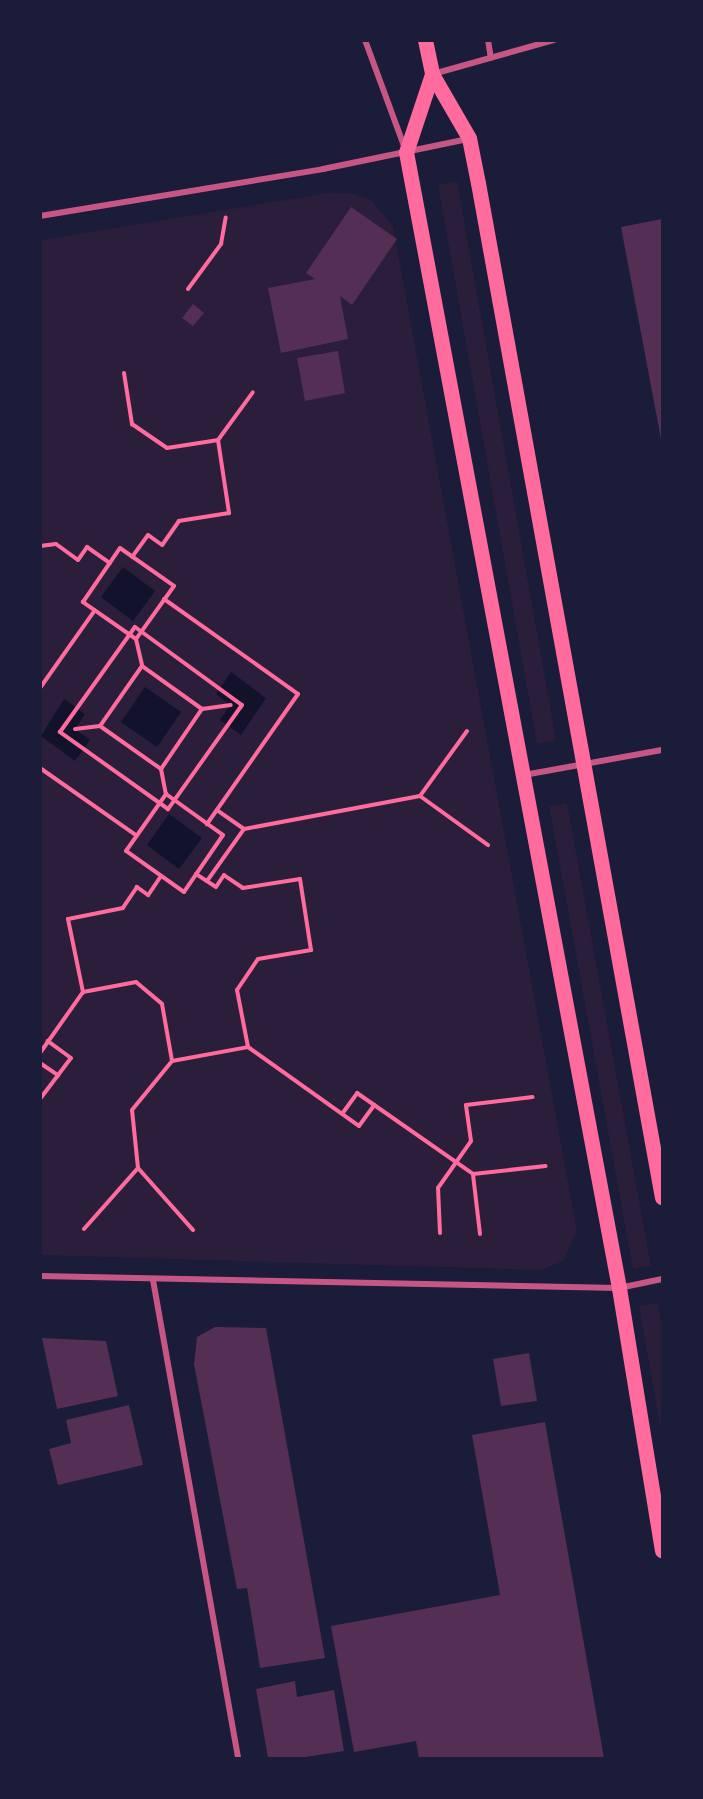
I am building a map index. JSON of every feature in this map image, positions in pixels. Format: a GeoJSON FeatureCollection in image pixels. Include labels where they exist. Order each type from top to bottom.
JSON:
{"type":"FeatureCollection","features":[{"type":"Feature","properties":{"kind":"main road"},"geometry":{"type":"LineString","coordinates":[[425,40],[432,74],[469,138],[663,1197]]}},
{"type":"Feature","properties":{"kind":"main road"},"geometry":{"type":"LineString","coordinates":[[432,74],[406,152],[619,1288],[663,1551]]}},
{"type":"Feature","properties":{"kind":"street"},"geometry":{"type":"LineString","coordinates":[[365,40],[406,152]]}},
{"type":"Feature","properties":{"kind":"street"},"geometry":{"type":"LineString","coordinates":[[488,40],[491,58]]}},
{"type":"Feature","properties":{"kind":"street"},"geometry":{"type":"LineString","coordinates":[[432,74],[554,40]]}},
{"type":"Feature","properties":{"kind":"street"},"geometry":{"type":"LineString","coordinates":[[40,216],[406,152],[469,138]]}},
{"type":"Feature","properties":{"kind":"street"},"geometry":{"type":"LineString","coordinates":[[524,775],[663,750]]}},
{"type":"Feature","properties":{"kind":"street"},"geometry":{"type":"LineString","coordinates":[[40,1276],[619,1288],[663,1279]]}},
{"type":"Feature","properties":{"kind":"street"},"geometry":{"type":"LineString","coordinates":[[153,1280],[238,1758]]}},
{"type":"Feature","properties":{"kind":"path"},"geometry":{"type":"LineString","coordinates":[[189,289],[220,244],[226,217]]}},
{"type":"Feature","properties":{"kind":"path"},"geometry":{"type":"LineString","coordinates":[[124,374],[132,424],[167,448],[218,440],[254,392]]}},
{"type":"Feature","properties":{"kind":"path"},"geometry":{"type":"LineString","coordinates":[[132,556],[148,535],[162,545],[179,521],[229,513],[218,440]]}},
{"type":"Feature","properties":{"kind":"path"},"geometry":{"type":"LineString","coordinates":[[40,546],[56,544],[78,560],[87,547],[110,563]]}},
{"type":"Feature","properties":{"kind":"path"},"geometry":{"type":"LineString","coordinates":[[136,639],[174,586],[120,548],[83,602],[136,639],[142,666],[202,709],[231,705]]}},
{"type":"Feature","properties":{"kind":"path"},"geometry":{"type":"LineString","coordinates":[[164,599],[298,694],[207,824]]}},
{"type":"Feature","properties":{"kind":"path"},"geometry":{"type":"LineString","coordinates":[[40,688],[95,610]]}},
{"type":"Feature","properties":{"kind":"path"},"geometry":{"type":"LineString","coordinates":[[135,627],[142,632],[242,705],[168,809],[60,732],[135,627]]}},
{"type":"Feature","properties":{"kind":"path"},"geometry":{"type":"LineString","coordinates":[[100,726],[142,666]]}},
{"type":"Feature","properties":{"kind":"path"},"geometry":{"type":"LineString","coordinates":[[161,769],[202,709]]}},
{"type":"Feature","properties":{"kind":"path"},"geometry":{"type":"LineString","coordinates":[[75,729],[100,726],[161,769],[166,794],[224,835],[183,892],[126,851],[166,794]]}},
{"type":"Feature","properties":{"kind":"path"},"geometry":{"type":"LineString","coordinates":[[207,881],[244,829],[420,796],[467,731]]}},
{"type":"Feature","properties":{"kind":"path"},"geometry":{"type":"LineString","coordinates":[[40,768],[136,836]]}},
{"type":"Feature","properties":{"kind":"path"},"geometry":{"type":"LineString","coordinates":[[420,796],[488,844]]}},
{"type":"Feature","properties":{"kind":"path"},"geometry":{"type":"LineString","coordinates":[[217,810],[244,829]]}},
{"type":"Feature","properties":{"kind":"path"},"geometry":{"type":"LineString","coordinates":[[196,873],[216,887],[224,875],[243,888],[300,879],[311,950],[258,959],[237,990],[248,1047],[359,1126],[374,1105]]}},
{"type":"Feature","properties":{"kind":"path"},"geometry":{"type":"LineString","coordinates":[[83,992],[68,919],[123,908],[137,887],[148,895],[161,876]]}},
{"type":"Feature","properties":{"kind":"path"},"geometry":{"type":"LineString","coordinates":[[40,1053],[83,992],[136,982],[162,1004],[172,1061]]}},
{"type":"Feature","properties":{"kind":"path"},"geometry":{"type":"LineString","coordinates":[[40,1100],[71,1058],[48,1041]]}},
{"type":"Feature","properties":{"kind":"path"},"geometry":{"type":"LineString","coordinates":[[193,1230],[138,1168],[132,1110],[172,1061],[248,1047]]}},
{"type":"Feature","properties":{"kind":"path"},"geometry":{"type":"LineString","coordinates":[[40,1063],[58,1076]]}},
{"type":"Feature","properties":{"kind":"path"},"geometry":{"type":"LineString","coordinates":[[342,1114],[357,1093],[473,1174],[546,1166]]}},
{"type":"Feature","properties":{"kind":"path"},"geometry":{"type":"LineString","coordinates":[[440,1233],[438,1188],[471,1141],[466,1105],[533,1097]]}},
{"type":"Feature","properties":{"kind":"path"},"geometry":{"type":"LineString","coordinates":[[84,1230],[138,1168]]}},
{"type":"Feature","properties":{"kind":"path"},"geometry":{"type":"LineString","coordinates":[[473,1174],[480,1234]]}},
{"type":"Feature","properties":{"kind":"shaded area"},"geometry":{"type":"Polygon","coordinates":[[[457,181],[556,740],[537,744],[438,185],[457,181]]]}},
{"type":"Feature","properties":{"kind":"shaded area"},"geometry":{"type":"Polygon","coordinates":[[[329,193],[353,194],[370,199],[393,226],[577,1231],[563,1261],[541,1270],[41,1255],[41,240],[329,193]]]}},
{"type":"Feature","properties":{"kind":"shaded area"},"geometry":{"type":"Polygon","coordinates":[[[123,567],[155,591],[133,621],[101,597],[123,567]]]}},
{"type":"Feature","properties":{"kind":"shaded area"},"geometry":{"type":"Polygon","coordinates":[[[231,672],[266,698],[241,735],[220,720],[230,705],[216,694],[231,672]]]}},
{"type":"Feature","properties":{"kind":"shaded area"},"geometry":{"type":"Polygon","coordinates":[[[145,687],[181,712],[157,747],[121,722],[145,687]]]}},
{"type":"Feature","properties":{"kind":"shaded area"},"geometry":{"type":"Polygon","coordinates":[[[64,699],[85,714],[75,729],[90,740],[75,761],[41,736],[64,699]]]}},
{"type":"Feature","properties":{"kind":"shaded area"},"geometry":{"type":"Polygon","coordinates":[[[567,803],[651,1266],[633,1269],[549,806],[567,803]]]}},
{"type":"Feature","properties":{"kind":"shaded area"},"geometry":{"type":"Polygon","coordinates":[[[169,814],[202,838],[179,869],[147,845],[169,814]]]}},
{"type":"Feature","properties":{"kind":"shaded area"},"geometry":{"type":"Polygon","coordinates":[[[658,1303],[662,1331],[662,1437],[639,1306],[658,1303]]]}},
{"type":"Feature","properties":{"kind":"building"},"geometry":{"type":"Polygon","coordinates":[[[351,207],[397,239],[352,305],[340,296],[348,339],[281,353],[268,288],[315,279],[306,273],[351,207]]]}},
{"type":"Feature","properties":{"kind":"building"},"geometry":{"type":"Polygon","coordinates":[[[662,219],[662,439],[661,439],[621,227],[662,219]]]}},
{"type":"Feature","properties":{"kind":"building"},"geometry":{"type":"Polygon","coordinates":[[[193,304],[204,313],[193,326],[182,318],[193,304]]]}},
{"type":"Feature","properties":{"kind":"building"},"geometry":{"type":"Polygon","coordinates":[[[338,351],[345,393],[305,401],[297,358],[338,351]]]}},
{"type":"Feature","properties":{"kind":"building"},"geometry":{"type":"Polygon","coordinates":[[[215,1327],[266,1328],[325,1658],[260,1668],[247,1588],[237,1589],[194,1364],[197,1337],[215,1327]]]}},
{"type":"Feature","properties":{"kind":"building"},"geometry":{"type":"Polygon","coordinates":[[[42,1338],[106,1341],[118,1396],[57,1409],[42,1338]]]}},
{"type":"Feature","properties":{"kind":"building"},"geometry":{"type":"Polygon","coordinates":[[[529,1353],[537,1401],[501,1406],[493,1359],[529,1353]]]}},
{"type":"Feature","properties":{"kind":"building"},"geometry":{"type":"Polygon","coordinates":[[[129,1405],[143,1465],[58,1485],[49,1449],[71,1443],[66,1420],[129,1405]]]}},
{"type":"Feature","properties":{"kind":"building"},"geometry":{"type":"Polygon","coordinates":[[[545,1422],[604,1758],[419,1758],[416,1741],[354,1752],[331,1626],[500,1595],[472,1435],[545,1422]]]}},
{"type":"Feature","properties":{"kind":"building"},"geometry":{"type":"Polygon","coordinates":[[[295,1681],[297,1697],[334,1690],[344,1751],[299,1758],[268,1758],[256,1689],[295,1681]]]}}]}
